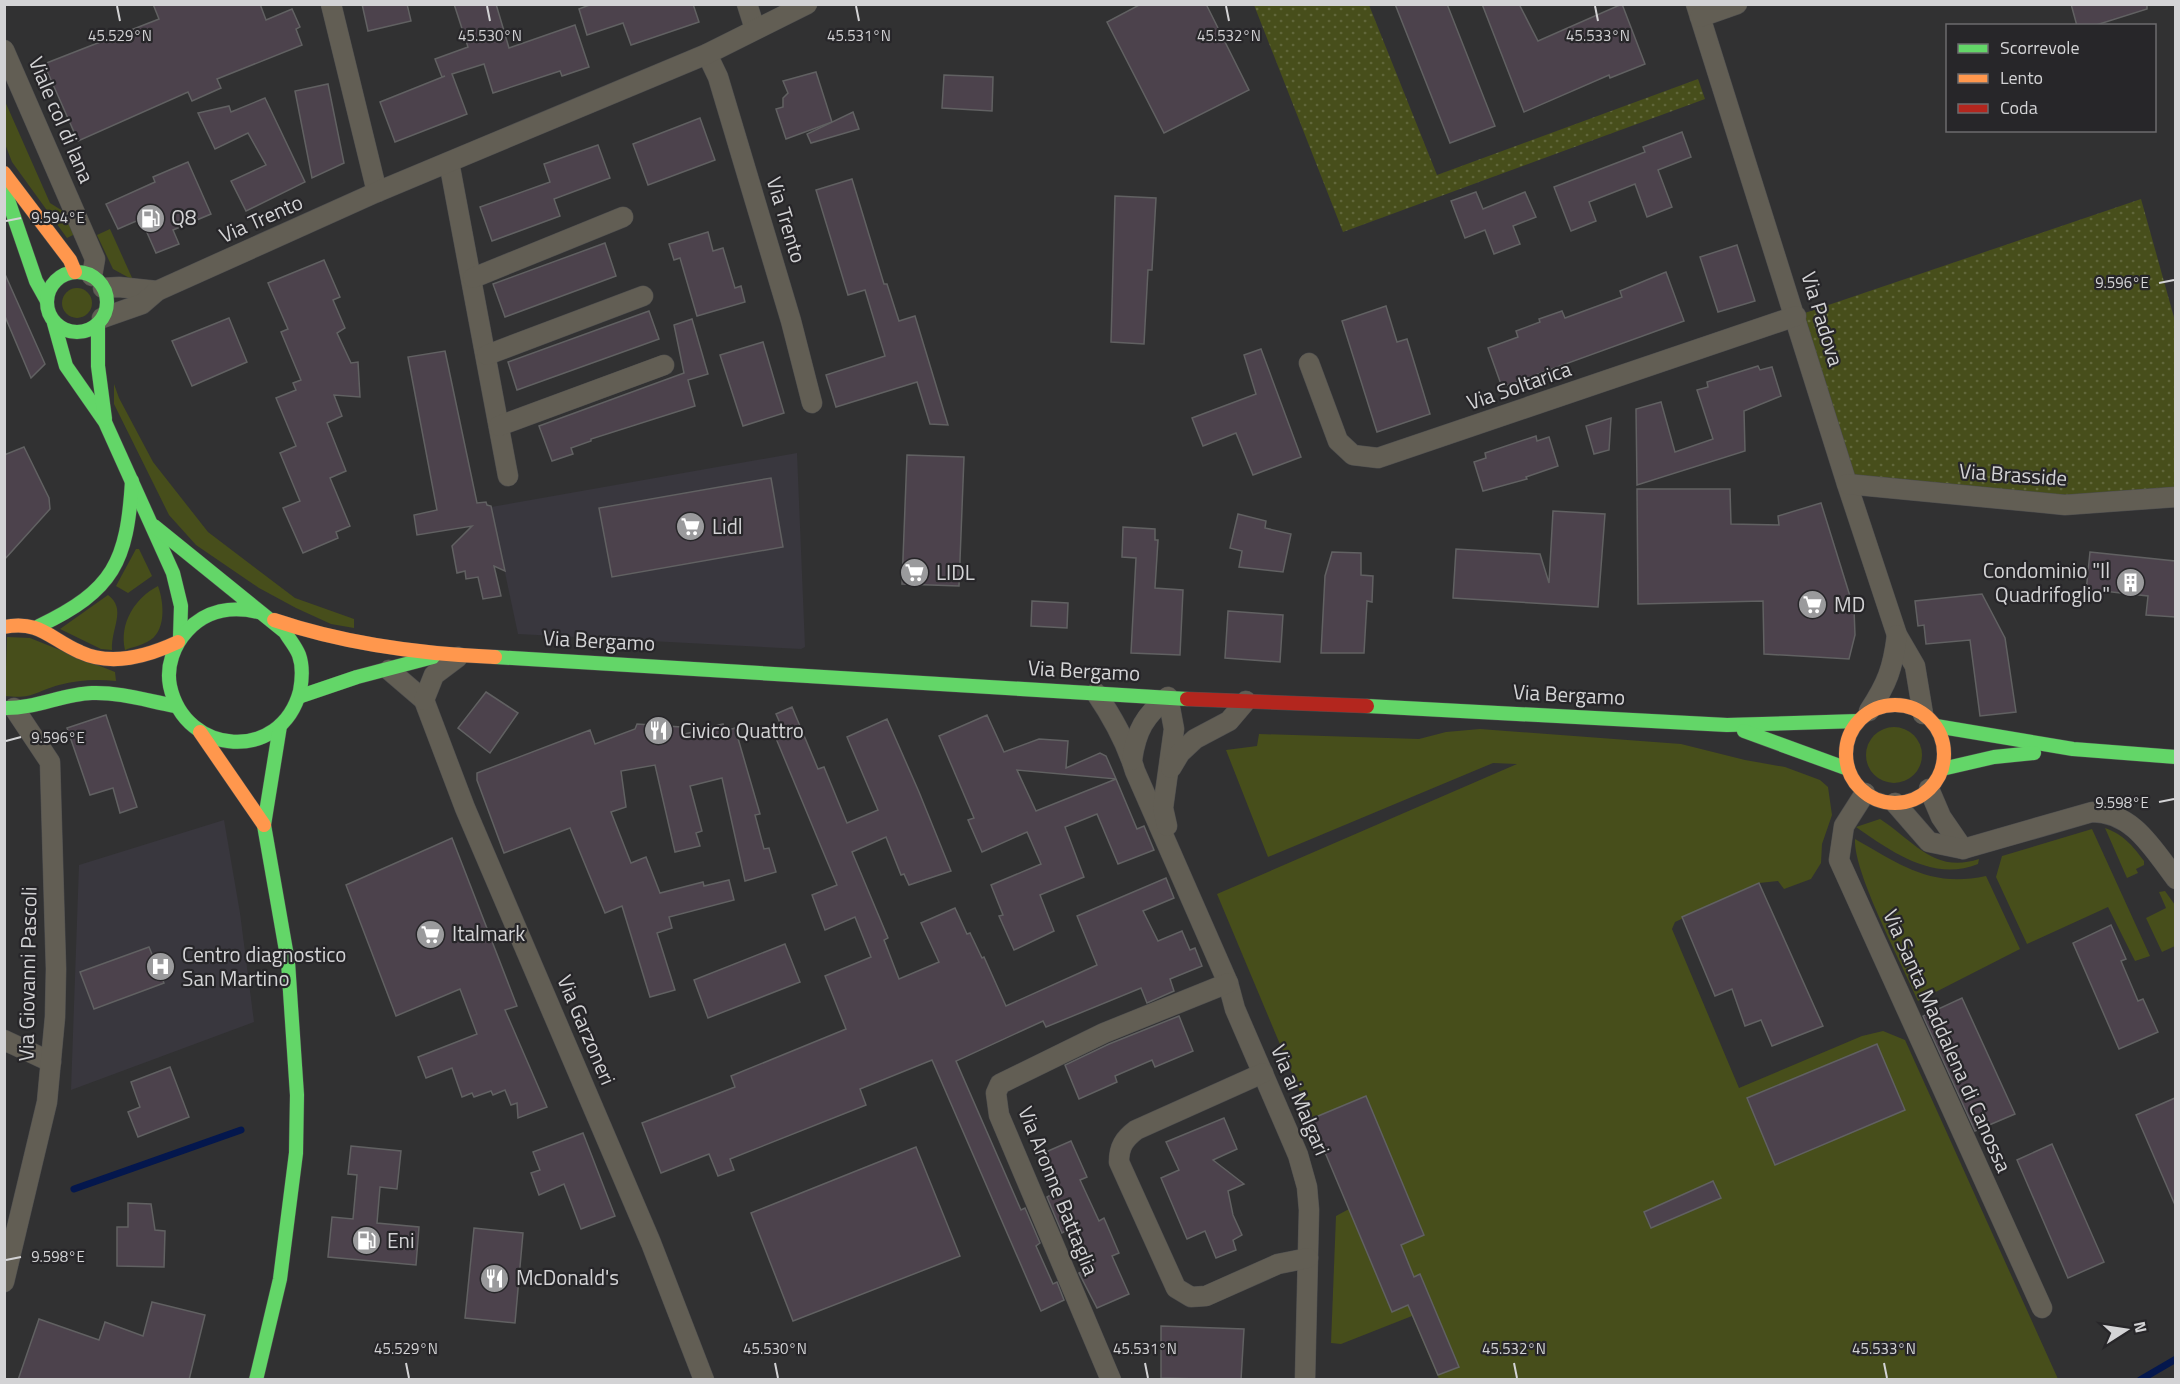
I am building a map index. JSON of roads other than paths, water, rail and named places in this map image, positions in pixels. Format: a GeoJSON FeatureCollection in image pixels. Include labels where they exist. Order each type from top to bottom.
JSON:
{"type":"FeatureCollection","features":[{"type":"Feature","properties":{"kind":"main road"},"geometry":{"type":"LineString","coordinates":[[4,172],[27,206],[70,260],[90,279],[107,303],[100,321],[98,366],[105,422]]}},
{"type":"Feature","properties":{"kind":"main road"},"geometry":{"type":"LineString","coordinates":[[4,188],[36,281],[46,299],[66,366],[105,422],[154,526],[173,573],[178,595],[179,640],[169,674],[176,706],[186,720],[200,732],[264,825]]}},
{"type":"Feature","properties":{"kind":"main road"},"geometry":{"type":"LineString","coordinates":[[46,299],[53,283],[67,274],[90,279]]}},
{"type":"Feature","properties":{"kind":"main road"},"geometry":{"type":"LineString","coordinates":[[54,323],[76,333],[92,328],[100,321]]}},
{"type":"Feature","properties":{"kind":"main road"},"geometry":{"type":"LineString","coordinates":[[39,626],[73,611],[92,596],[119,561],[125,549],[131,517],[132,481]]}},
{"type":"Feature","properties":{"kind":"main road"},"geometry":{"type":"LineString","coordinates":[[154,526],[258,612],[274,620],[290,634],[300,653],[304,674],[301,696],[293,712],[280,726],[262,738],[241,743],[219,741],[200,732]]}},
{"type":"Feature","properties":{"kind":"main road"},"geometry":{"type":"LineString","coordinates":[[4,627],[25,624],[39,626],[68,646],[92,657],[120,660],[144,656],[179,640],[192,625],[207,615],[223,609],[241,608],[258,612]]}},
{"type":"Feature","properties":{"kind":"main road","name":"Via Bergamo"},"geometry":{"type":"LineString","coordinates":[[274,620],[316,634],[438,655],[1168,697],[1434,708],[1727,725],[1864,716],[1897,705],[1911,707],[1930,720],[2073,750],[2175,757]]}},
{"type":"Feature","properties":{"kind":"main road","name":"Via Bergamo"},"geometry":{"type":"LineString","coordinates":[[301,696],[357,677],[438,655]]}},
{"type":"Feature","properties":{"kind":"main road"},"geometry":{"type":"LineString","coordinates":[[7,709],[31,707],[90,693],[111,694],[176,706]]}},
{"type":"Feature","properties":{"kind":"main road"},"geometry":{"type":"LineString","coordinates":[[1864,716],[1847,744],[1848,769],[1852,778],[1865,793],[1880,801],[1895,803],[1913,800],[1929,789],[1942,769],[1944,754],[1930,720]]}},
{"type":"Feature","properties":{"kind":"main road","name":"Via Bergamo"},"geometry":{"type":"LineString","coordinates":[[1727,725],[1848,769]]}},
{"type":"Feature","properties":{"kind":"main road"},"geometry":{"type":"LineString","coordinates":[[256,1380],[280,1279],[296,1153],[297,1095],[289,972],[264,825],[280,726]]}},
{"type":"Feature","properties":{"kind":"main road","name":"Via Bergamo"},"geometry":{"type":"LineString","coordinates":[[1942,769],[1994,757],[2073,750]]}},
{"type":"Feature","properties":{"kind":"street"},"geometry":{"type":"LineString","coordinates":[[331,4],[377,192]]}},
{"type":"Feature","properties":{"kind":"street"},"geometry":{"type":"LineString","coordinates":[[747,4],[755,29]]}},
{"type":"Feature","properties":{"kind":"street","name":"Via Trento"},"geometry":{"type":"LineString","coordinates":[[100,321],[142,304],[157,291],[377,192],[707,54],[807,4]]}},
{"type":"Feature","properties":{"kind":"street","name":"Via Padova"},"geometry":{"type":"LineString","coordinates":[[1737,4],[1698,11],[1796,316],[1847,484],[1897,635],[1915,666],[1930,720]]}},
{"type":"Feature","properties":{"kind":"street","name":"Viale col di lana"},"geometry":{"type":"LineString","coordinates":[[4,50],[95,259],[90,279]]}},
{"type":"Feature","properties":{"kind":"street","name":"Via Trento"},"geometry":{"type":"LineString","coordinates":[[707,54],[724,99],[791,321],[812,403]]}},
{"type":"Feature","properties":{"kind":"street"},"geometry":{"type":"LineString","coordinates":[[450,162],[508,476]]}},
{"type":"Feature","properties":{"kind":"street"},"geometry":{"type":"LineString","coordinates":[[473,279],[623,217]]}},
{"type":"Feature","properties":{"kind":"street"},"geometry":{"type":"LineString","coordinates":[[90,279],[119,287],[157,291]]}},
{"type":"Feature","properties":{"kind":"street"},"geometry":{"type":"LineString","coordinates":[[487,355],[643,296]]}},
{"type":"Feature","properties":{"kind":"street","name":"Via Soltarica"},"geometry":{"type":"LineString","coordinates":[[1309,363],[1338,441],[1353,454],[1378,458],[1796,316]]}},
{"type":"Feature","properties":{"kind":"street"},"geometry":{"type":"LineString","coordinates":[[499,426],[664,365]]}},
{"type":"Feature","properties":{"kind":"street","name":"Via Brasside"},"geometry":{"type":"LineString","coordinates":[[1847,484],[2065,505],[2175,497]]}},
{"type":"Feature","properties":{"kind":"street","name":"Via Padova"},"geometry":{"type":"LineString","coordinates":[[1864,716],[1886,687],[1894,666],[1897,635]]}},
{"type":"Feature","properties":{"kind":"street"},"geometry":{"type":"LineString","coordinates":[[424,700],[434,675],[451,660],[462,656]]}},
{"type":"Feature","properties":{"kind":"street","name":"Via Garzoneri"},"geometry":{"type":"LineString","coordinates":[[389,670],[424,700],[465,808],[651,1243],[704,1380]]}},
{"type":"Feature","properties":{"kind":"street","name":"Via ai Malgari"},"geometry":{"type":"LineString","coordinates":[[1096,693],[1116,722],[1228,982],[1235,1009],[1304,1171],[1309,1210],[1305,1380]]}},
{"type":"Feature","properties":{"kind":"street"},"geometry":{"type":"LineString","coordinates":[[1132,760],[1140,725],[1150,711],[1168,697]]}},
{"type":"Feature","properties":{"kind":"street","name":"Via ai Malgari"},"geometry":{"type":"LineString","coordinates":[[1168,697],[1173,729],[1163,808],[1173,855]]}},
{"type":"Feature","properties":{"kind":"street","name":"Via ai Malgari"},"geometry":{"type":"LineString","coordinates":[[1168,773],[1180,753],[1195,739],[1229,721],[1246,701]]}},
{"type":"Feature","properties":{"kind":"street","name":"Via Giovanni Pascoli"},"geometry":{"type":"LineString","coordinates":[[4,1282],[46,1102],[51,1062],[56,969],[50,762],[7,709]]}},
{"type":"Feature","properties":{"kind":"street"},"geometry":{"type":"LineString","coordinates":[[1929,789],[1941,818],[1963,849]]}},
{"type":"Feature","properties":{"kind":"street","name":"Via Santa Maddalena di Canossa"},"geometry":{"type":"LineString","coordinates":[[1865,793],[1844,826],[1839,860],[2042,1308]]}},
{"type":"Feature","properties":{"kind":"street"},"geometry":{"type":"LineString","coordinates":[[1895,803],[1929,842],[1963,849],[2092,812],[2107,812],[2133,826],[2175,879]]}},
{"type":"Feature","properties":{"kind":"street","name":"Via Aronne Battaglia"},"geometry":{"type":"LineString","coordinates":[[1111,1380],[999,1115],[996,1093],[1000,1084],[1104,1033],[1228,982]]}},
{"type":"Feature","properties":{"kind":"street"},"geometry":{"type":"LineString","coordinates":[[4,1040],[51,1062]]}},
{"type":"Feature","properties":{"kind":"street"},"geometry":{"type":"LineString","coordinates":[[1263,1073],[1136,1130],[1126,1138],[1119,1149],[1119,1162],[1176,1288],[1191,1297],[1206,1296],[1278,1264],[1308,1258]]}},
{"type":"Feature","properties":{"kind":"waterway"},"geometry":{"type":"LineString","coordinates":[[74,1189],[241,1130]]}},
{"type":"Feature","properties":{"kind":"waterway"},"geometry":{"type":"LineString","coordinates":[[2140,1380],[2176,1359]]}},
{"type":"Feature","properties":{"kind":"place","name":"Q8"},"geometry":{"type":"Point","coordinates":[150,218]}},
{"type":"Feature","properties":{"kind":"place","name":"Lidl"},"geometry":{"type":"Point","coordinates":[691,527]}},
{"type":"Feature","properties":{"kind":"place","name":"LIDL"},"geometry":{"type":"Point","coordinates":[915,573]}},
{"type":"Feature","properties":{"kind":"place","name":"Condominio \"Il Quadrifoglio\""},"geometry":{"type":"Point","coordinates":[2131,583]}},
{"type":"Feature","properties":{"kind":"place","name":"MD"},"geometry":{"type":"Point","coordinates":[1813,605]}},
{"type":"Feature","properties":{"kind":"place","name":"Civico Quattro"},"geometry":{"type":"Point","coordinates":[659,731]}},
{"type":"Feature","properties":{"kind":"place","name":"Italmark"},"geometry":{"type":"Point","coordinates":[431,934]}},
{"type":"Feature","properties":{"kind":"place","name":"Centro diagnostico San Martino"},"geometry":{"type":"Point","coordinates":[161,967]}},
{"type":"Feature","properties":{"kind":"place","name":"Eni"},"geometry":{"type":"Point","coordinates":[366,1241]}},
{"type":"Feature","properties":{"kind":"place","name":"McDonald's"},"geometry":{"type":"Point","coordinates":[495,1278]}}]}
